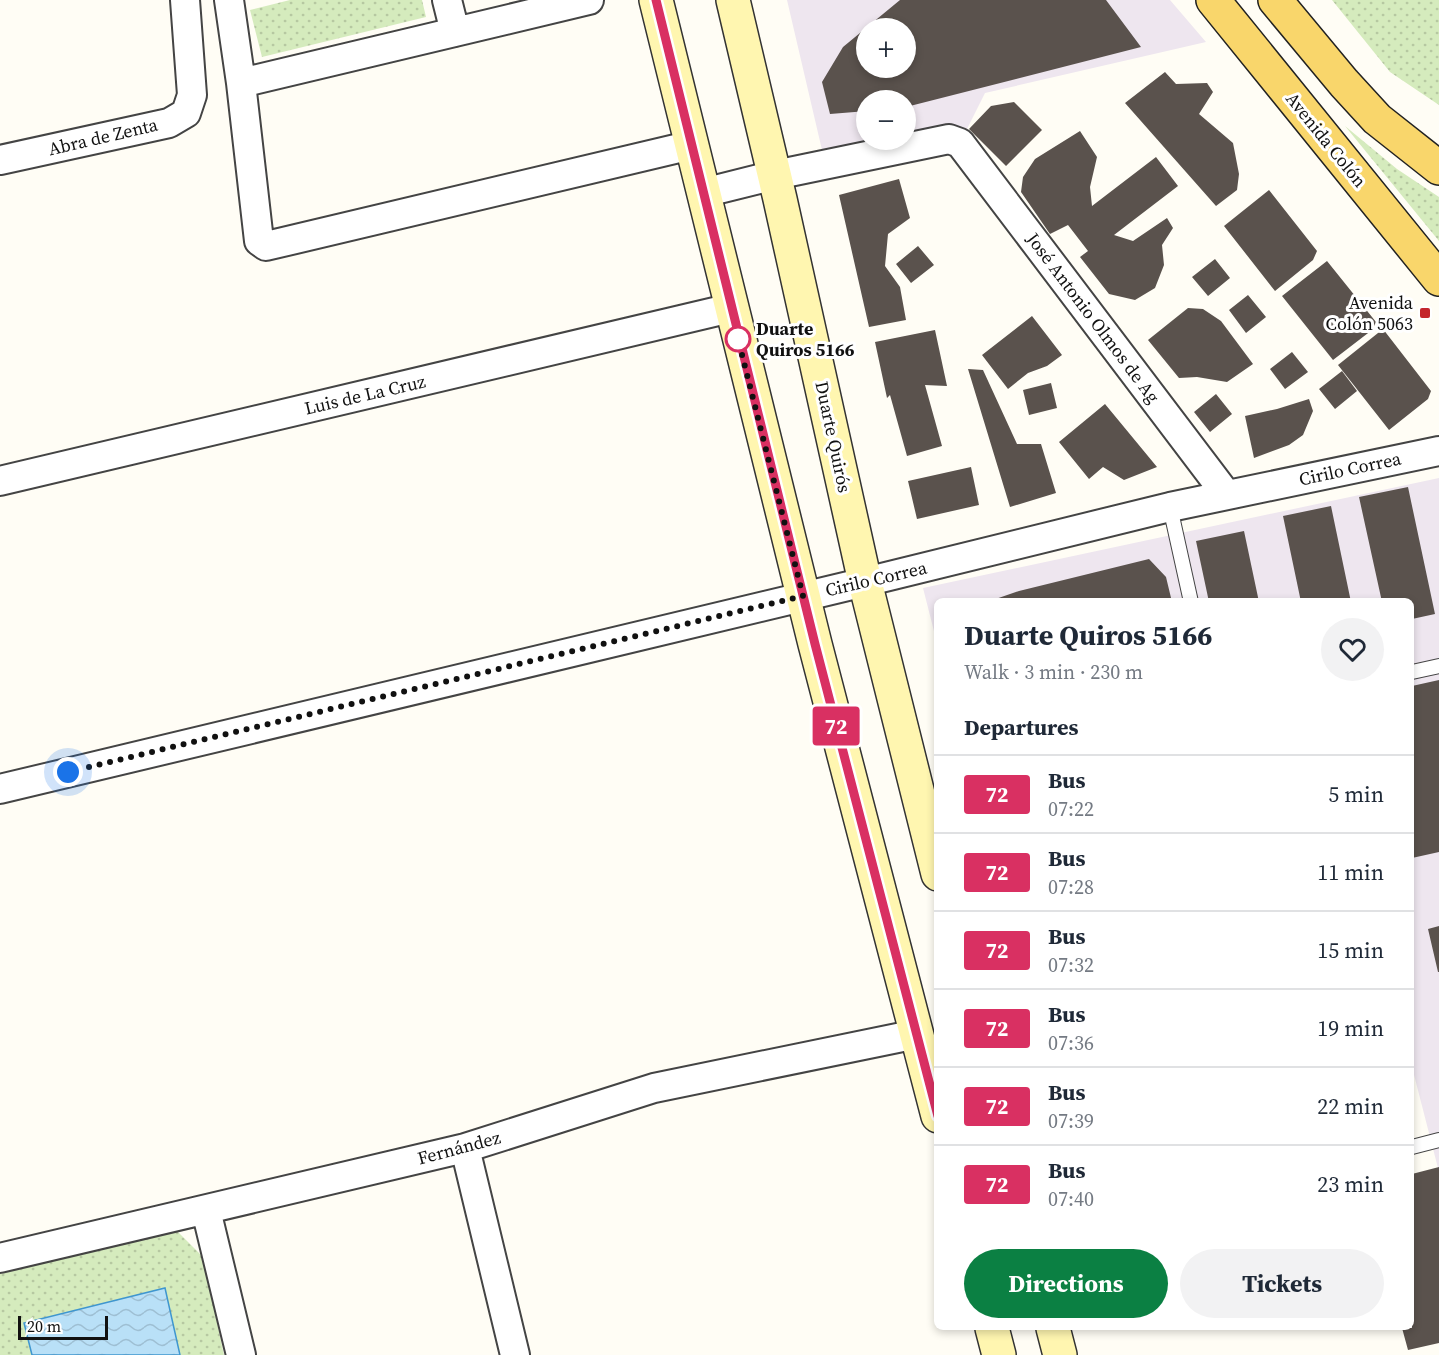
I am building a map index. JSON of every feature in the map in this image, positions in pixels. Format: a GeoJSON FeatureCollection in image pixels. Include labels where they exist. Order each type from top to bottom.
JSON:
{"type":"FeatureCollection","features":[{"type":"Feature","properties":{"kind":"main road"},"geometry":{"type":"LineString","coordinates":[[656,0],[803,596],[934,1101]]}},
{"type":"Feature","properties":{"kind":"main road","name":"Duarte Quirós"},"geometry":{"type":"LineString","coordinates":[[733,0],[865,582],[934,858]]}},
{"type":"Feature","properties":{"kind":"main road","name":"Avenida Colón"},"geometry":{"type":"LineString","coordinates":[[1213,0],[1439,279]]}},
{"type":"Feature","properties":{"kind":"main road"},"geometry":{"type":"LineString","coordinates":[[1275,0],[1336,74],[1377,119],[1439,168]]}},
{"type":"Feature","properties":{"kind":"main road"},"geometry":{"type":"LineString","coordinates":[[993,1330],[999,1355]]}},
{"type":"Feature","properties":{"kind":"main road"},"geometry":{"type":"LineString","coordinates":[[1054,1330],[1060,1355]]}},
{"type":"Feature","properties":{"kind":"street","name":"Abra de Zenta"},"geometry":{"type":"LineString","coordinates":[[0,160],[169,123],[186,113],[192,95],[185,0]]}},
{"type":"Feature","properties":{"kind":"street"},"geometry":{"type":"LineString","coordinates":[[229,0],[259,242],[266,246],[692,146]]}},
{"type":"Feature","properties":{"kind":"street"},"geometry":{"type":"LineString","coordinates":[[447,0],[455,32]]}},
{"type":"Feature","properties":{"kind":"street"},"geometry":{"type":"LineString","coordinates":[[241,83],[590,0]]}},
{"type":"Feature","properties":{"kind":"street","name":"José Antonio Olmos de Ag"},"geometry":{"type":"LineString","coordinates":[[774,175],[949,139],[960,142],[1226,494]]}},
{"type":"Feature","properties":{"kind":"street"},"geometry":{"type":"LineString","coordinates":[[703,193],[774,175]]}},
{"type":"Feature","properties":{"kind":"street","name":"Luis de La Cruz"},"geometry":{"type":"LineString","coordinates":[[0,481],[731,309]]}},
{"type":"Feature","properties":{"kind":"street","name":"Cirilo Correa"},"geometry":{"type":"LineString","coordinates":[[0,789],[1170,507],[1439,451]]}},
{"type":"Feature","properties":{"kind":"street","name":"Fernández"},"geometry":{"type":"LineString","coordinates":[[0,1258],[465,1148],[654,1088],[916,1034]]}},
{"type":"Feature","properties":{"kind":"street"},"geometry":{"type":"LineString","coordinates":[[465,1148],[515,1355]]}},
{"type":"Feature","properties":{"kind":"street"},"geometry":{"type":"LineString","coordinates":[[206,1210],[241,1355]]}},
{"type":"Feature","properties":{"kind":"lane"},"geometry":{"type":"LineString","coordinates":[[1170,507],[1190,598]]}},
{"type":"Feature","properties":{"kind":"lane"},"geometry":{"type":"LineString","coordinates":[[1414,672],[1439,666]]}},
{"type":"Feature","properties":{"kind":"lane"},"geometry":{"type":"LineString","coordinates":[[1414,1146],[1439,1140]]}},
{"type":"Feature","properties":{"kind":"shaded area"},"geometry":{"type":"Polygon","coordinates":[[[787,0],[1170,0],[1206,42],[985,93],[960,143],[916,145],[916,90],[856,90],[856,148],[822,150],[787,0]]]}},
{"type":"Feature","properties":{"kind":"shaded area"},"geometry":{"type":"Polygon","coordinates":[[[1439,478],[1439,1172],[1414,1075],[1414,598],[934,598],[934,631],[923,588],[1439,478]]]}},
{"type":"Feature","properties":{"kind":"green space"},"geometry":{"type":"Polygon","coordinates":[[[290,0],[422,0],[426,17],[262,57],[250,10],[290,0]]]}},
{"type":"Feature","properties":{"kind":"green space"},"geometry":{"type":"Polygon","coordinates":[[[1332,0],[1439,0],[1439,105],[1390,72],[1332,0]]]}},
{"type":"Feature","properties":{"kind":"green space"},"geometry":{"type":"Polygon","coordinates":[[[1345,126],[1397,169],[1439,197],[1439,241],[1345,126]]]}},
{"type":"Feature","properties":{"kind":"green space"},"geometry":{"type":"Polygon","coordinates":[[[176,1230],[203,1257],[224,1355],[0,1355],[0,1274],[176,1230]]]}},
{"type":"Feature","properties":{"kind":"water"},"geometry":{"type":"Polygon","coordinates":[[[165,1288],[180,1355],[32,1355],[24,1323],[165,1288]]]}},
{"type":"Feature","properties":{"kind":"building"},"geometry":{"type":"Polygon","coordinates":[[[900,0],[1106,0],[1141,47],[916,104],[916,90],[856,90],[856,112],[830,114],[822,82],[843,47],[856,36],[856,78],[916,78],[916,18],[878,18],[900,0]]]}},
{"type":"Feature","properties":{"kind":"building"},"geometry":{"type":"Polygon","coordinates":[[[1165,72],[1176,84],[1207,83],[1213,92],[1199,114],[1233,143],[1239,174],[1237,190],[1216,206],[1125,103],[1165,72]]]}},
{"type":"Feature","properties":{"kind":"building"},"geometry":{"type":"Polygon","coordinates":[[[1014,102],[1042,130],[1006,166],[969,129],[991,106],[1014,102]]]}},
{"type":"Feature","properties":{"kind":"building"},"geometry":{"type":"Polygon","coordinates":[[[1080,131],[1097,157],[1090,187],[1092,206],[1156,157],[1178,186],[1114,235],[1133,241],[1167,218],[1173,228],[1162,245],[1164,265],[1155,288],[1135,300],[1109,294],[1080,257],[1088,251],[1068,225],[1050,234],[1021,192],[1023,177],[1035,159],[1080,131]]]}},
{"type":"Feature","properties":{"kind":"building"},"geometry":{"type":"Polygon","coordinates":[[[899,179],[910,218],[888,234],[885,266],[900,287],[906,320],[869,327],[839,195],[899,179]]]}},
{"type":"Feature","properties":{"kind":"building"},"geometry":{"type":"Polygon","coordinates":[[[1269,190],[1317,251],[1313,260],[1275,291],[1224,226],[1269,190]]]}},
{"type":"Feature","properties":{"kind":"building"},"geometry":{"type":"Polygon","coordinates":[[[918,246],[934,265],[911,283],[896,264],[918,246]]]}},
{"type":"Feature","properties":{"kind":"building"},"geometry":{"type":"Polygon","coordinates":[[[1215,259],[1230,278],[1208,296],[1192,277],[1215,259]]]}},
{"type":"Feature","properties":{"kind":"building"},"geometry":{"type":"Polygon","coordinates":[[[1327,261],[1376,322],[1372,330],[1333,360],[1282,296],[1327,261]]]}},
{"type":"Feature","properties":{"kind":"building"},"geometry":{"type":"Polygon","coordinates":[[[1248,295],[1266,317],[1246,333],[1229,310],[1248,295]]]}},
{"type":"Feature","properties":{"kind":"building"},"geometry":{"type":"Polygon","coordinates":[[[1188,308],[1203,309],[1221,321],[1253,364],[1227,382],[1197,377],[1179,378],[1148,340],[1188,308]]]}},
{"type":"Feature","properties":{"kind":"building"},"geometry":{"type":"Polygon","coordinates":[[[1032,316],[1062,355],[1047,366],[1028,373],[1008,389],[982,355],[1032,316]]]}},
{"type":"Feature","properties":{"kind":"building"},"geometry":{"type":"Polygon","coordinates":[[[1383,329],[1431,391],[1428,399],[1389,430],[1338,365],[1383,329]]]}},
{"type":"Feature","properties":{"kind":"building"},"geometry":{"type":"Polygon","coordinates":[[[935,330],[947,386],[925,385],[942,446],[907,456],[890,395],[887,398],[875,342],[935,330]]]}},
{"type":"Feature","properties":{"kind":"building"},"geometry":{"type":"Polygon","coordinates":[[[1292,352],[1308,372],[1285,389],[1270,369],[1292,352]]]}},
{"type":"Feature","properties":{"kind":"building"},"geometry":{"type":"Polygon","coordinates":[[[968,369],[983,370],[1017,444],[1041,444],[1056,493],[1010,507],[968,369]]]}},
{"type":"Feature","properties":{"kind":"building"},"geometry":{"type":"Polygon","coordinates":[[[1342,371],[1357,391],[1335,409],[1319,389],[1342,371]]]}},
{"type":"Feature","properties":{"kind":"building"},"geometry":{"type":"Polygon","coordinates":[[[1051,383],[1057,408],[1029,415],[1023,390],[1051,383]]]}},
{"type":"Feature","properties":{"kind":"building"},"geometry":{"type":"Polygon","coordinates":[[[1216,394],[1232,414],[1210,432],[1194,412],[1216,394]]]}},
{"type":"Feature","properties":{"kind":"building"},"geometry":{"type":"Polygon","coordinates":[[[1309,399],[1313,411],[1303,435],[1289,445],[1254,458],[1245,416],[1309,399]]]}},
{"type":"Feature","properties":{"kind":"building"},"geometry":{"type":"Polygon","coordinates":[[[1105,404],[1157,467],[1124,480],[1103,467],[1089,479],[1059,442],[1105,404]]]}},
{"type":"Feature","properties":{"kind":"building"},"geometry":{"type":"Polygon","coordinates":[[[971,467],[979,505],[917,519],[908,481],[971,467]]]}},
{"type":"Feature","properties":{"kind":"building"},"geometry":{"type":"Polygon","coordinates":[[[1408,487],[1435,614],[1414,619],[1414,598],[1381,598],[1359,497],[1408,487]]]}},
{"type":"Feature","properties":{"kind":"building"},"geometry":{"type":"Polygon","coordinates":[[[1331,506],[1350,598],[1300,598],[1283,516],[1331,506]]]}},
{"type":"Feature","properties":{"kind":"building"},"geometry":{"type":"Polygon","coordinates":[[[1244,531],[1258,598],[1208,598],[1196,541],[1244,531]]]}},
{"type":"Feature","properties":{"kind":"building"},"geometry":{"type":"Polygon","coordinates":[[[1149,559],[1166,577],[1171,598],[999,598],[1149,559]]]}},
{"type":"Feature","properties":{"kind":"building"},"geometry":{"type":"Polygon","coordinates":[[[1439,680],[1439,852],[1414,858],[1414,686],[1439,680]]]}},
{"type":"Feature","properties":{"kind":"building"},"geometry":{"type":"Polygon","coordinates":[[[1439,926],[1439,972],[1438,972],[1428,929],[1439,926]]]}},
{"type":"Feature","properties":{"kind":"building"},"geometry":{"type":"Polygon","coordinates":[[[1439,1167],[1439,1343],[1408,1350],[1403,1330],[1414,1330],[1414,1173],[1439,1167]]]}},
{"type":"Feature","properties":{"kind":"bus line","name":"72"},"geometry":{"type":"LineString","coordinates":[[656,0],[815,644],[934,1101]]}},
{"type":"Feature","properties":{"kind":"place","name":"Avenida Colón 5063"},"geometry":{"type":"Point","coordinates":[1425,313]}},
{"type":"Feature","properties":{"kind":"place","name":"Duarte Quiros 5166"},"geometry":{"type":"Point","coordinates":[738,339]}},
{"type":"Feature","properties":{"kind":"route"},"geometry":{"type":"LineString","coordinates":[[68,772],[803,596],[736,331],[738,339]]}}]}
